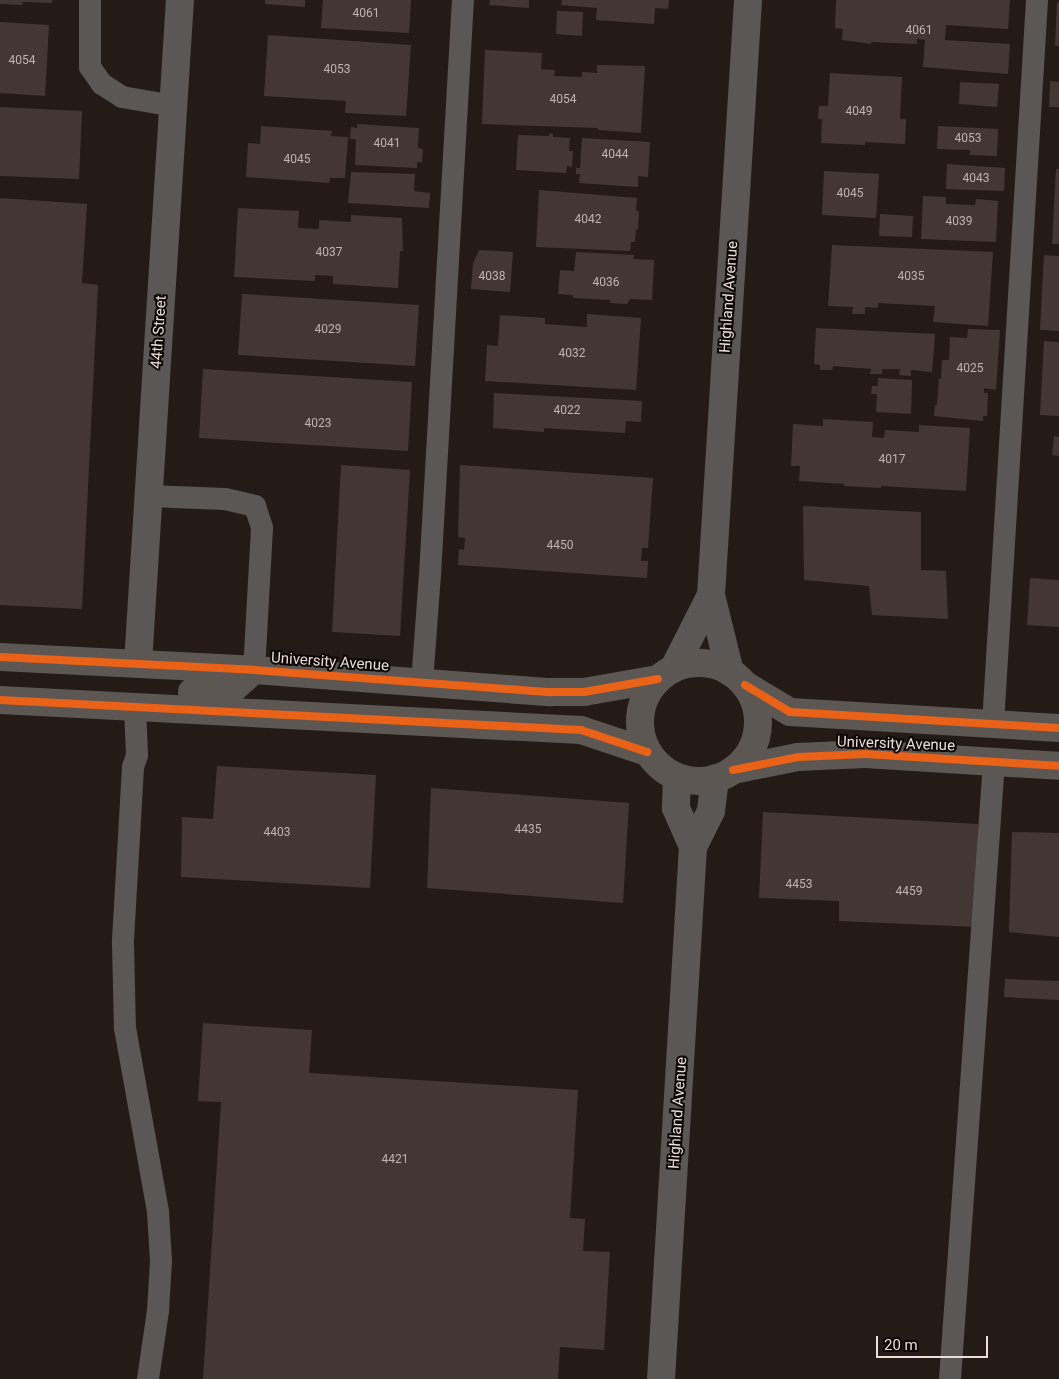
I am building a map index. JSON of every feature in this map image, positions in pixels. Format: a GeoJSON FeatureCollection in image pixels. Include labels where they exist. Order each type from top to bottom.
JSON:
{"type":"FeatureCollection","features":[{"type":"Feature","properties":{"kind":"main road","name":"University Avenue"},"geometry":{"type":"LineString","coordinates":[[0,657],[254,670],[550,692],[584,692],[666,674]]}},
{"type":"Feature","properties":{"kind":"main road"},"geometry":{"type":"LineString","coordinates":[[693,663],[712,664],[738,678],[754,702],[758,721],[756,739],[747,756],[724,774],[696,781],[677,776],[660,767],[648,752],[640,733],[640,714],[646,695],[666,674],[693,663]]}},
{"type":"Feature","properties":{"kind":"main road"},"geometry":{"type":"LineString","coordinates":[[135,707],[151,690],[227,694],[254,670]]}},
{"type":"Feature","properties":{"kind":"main road","name":"University Avenue"},"geometry":{"type":"LineString","coordinates":[[738,678],[790,712],[1059,728]]}},
{"type":"Feature","properties":{"kind":"main road"},"geometry":{"type":"LineString","coordinates":[[0,700],[581,730],[648,752]]}},
{"type":"Feature","properties":{"kind":"main road","name":"University Avenue"},"geometry":{"type":"LineString","coordinates":[[724,774],[798,757],[865,754],[1059,766]]}},
{"type":"Feature","properties":{"kind":"street","name":"44th Street"},"geometry":{"type":"LineString","coordinates":[[138,663],[180,0]]}},
{"type":"Feature","properties":{"kind":"street","name":"Highland Avenue"},"geometry":{"type":"LineString","coordinates":[[738,678],[711,595],[748,0]]}},
{"type":"Feature","properties":{"kind":"street","name":"Highland Avenue"},"geometry":{"type":"LineString","coordinates":[[666,674],[711,595]]}},
{"type":"Feature","properties":{"kind":"street","name":"Highland Avenue"},"geometry":{"type":"LineString","coordinates":[[661,1379],[693,847],[712,812],[724,774]]}},
{"type":"Feature","properties":{"kind":"street","name":"Highland Avenue"},"geometry":{"type":"LineString","coordinates":[[677,776],[676,808],[693,847]]}},
{"type":"Feature","properties":{"kind":"lane"},"geometry":{"type":"LineString","coordinates":[[90,0],[90,67],[102,84],[122,97],[174,106]]}},
{"type":"Feature","properties":{"kind":"lane"},"geometry":{"type":"LineString","coordinates":[[422,683],[430,575],[463,0]]}},
{"type":"Feature","properties":{"kind":"lane"},"geometry":{"type":"LineString","coordinates":[[993,724],[1037,0]]}},
{"type":"Feature","properties":{"kind":"lane"},"geometry":{"type":"LineString","coordinates":[[149,496],[225,499],[255,506],[262,528],[254,670]]}},
{"type":"Feature","properties":{"kind":"lane"},"geometry":{"type":"LineString","coordinates":[[135,707],[138,755],[133,767],[123,943],[125,1028],[158,1212],[161,1261],[158,1311],[148,1379]]}},
{"type":"Feature","properties":{"kind":"lane"},"geometry":{"type":"LineString","coordinates":[[950,1379],[994,762]]}},
{"type":"Feature","properties":{"kind":"building"},"geometry":{"type":"Polygon","coordinates":[[[0,0],[52,0],[52,3],[23,2],[22,5],[0,4],[0,0]]]}},
{"type":"Feature","properties":{"kind":"building"},"geometry":{"type":"Polygon","coordinates":[[[265,0],[305,0],[305,7],[265,4],[265,0]]]}},
{"type":"Feature","properties":{"kind":"building"},"geometry":{"type":"Polygon","coordinates":[[[323,0],[411,0],[409,33],[321,28],[323,0]]]}},
{"type":"Feature","properties":{"kind":"building"},"geometry":{"type":"Polygon","coordinates":[[[490,0],[529,0],[529,8],[489,5],[490,0]]]}},
{"type":"Feature","properties":{"kind":"building"},"geometry":{"type":"Polygon","coordinates":[[[562,0],[669,0],[668,9],[655,8],[654,24],[596,20],[597,8],[561,5],[562,0]]]}},
{"type":"Feature","properties":{"kind":"building"},"geometry":{"type":"Polygon","coordinates":[[[836,0],[1010,0],[1008,29],[946,25],[945,40],[1010,44],[1008,74],[923,67],[925,40],[917,39],[917,44],[871,42],[871,44],[842,40],[843,29],[835,28],[836,0]]]}},
{"type":"Feature","properties":{"kind":"building"},"geometry":{"type":"Polygon","coordinates":[[[1057,2],[1059,2],[1059,46],[1055,46],[1057,2]]]}},
{"type":"Feature","properties":{"kind":"building"},"geometry":{"type":"Polygon","coordinates":[[[557,11],[583,12],[582,36],[556,34],[557,11]]]}},
{"type":"Feature","properties":{"kind":"building"},"geometry":{"type":"Polygon","coordinates":[[[0,22],[49,25],[45,96],[0,93],[0,22]]]}},
{"type":"Feature","properties":{"kind":"building"},"geometry":{"type":"Polygon","coordinates":[[[268,35],[411,45],[406,116],[345,113],[346,101],[264,96],[268,35]]]}},
{"type":"Feature","properties":{"kind":"building"},"geometry":{"type":"Polygon","coordinates":[[[485,50],[542,53],[541,69],[555,70],[554,76],[582,77],[582,72],[597,73],[597,65],[645,66],[641,133],[598,130],[598,128],[482,124],[485,50]]]}},
{"type":"Feature","properties":{"kind":"building"},"geometry":{"type":"Polygon","coordinates":[[[830,73],[902,77],[900,119],[906,119],[905,144],[865,142],[865,145],[821,143],[822,119],[818,119],[819,106],[828,106],[830,73]]]}},
{"type":"Feature","properties":{"kind":"building"},"geometry":{"type":"Polygon","coordinates":[[[1050,81],[1059,82],[1059,107],[1049,107],[1050,81]]]}},
{"type":"Feature","properties":{"kind":"building"},"geometry":{"type":"Polygon","coordinates":[[[960,82],[999,84],[997,107],[959,104],[960,82]]]}},
{"type":"Feature","properties":{"kind":"building"},"geometry":{"type":"Polygon","coordinates":[[[0,107],[82,111],[79,179],[0,176],[0,107]]]}},
{"type":"Feature","properties":{"kind":"building"},"geometry":{"type":"Polygon","coordinates":[[[357,124],[419,128],[418,148],[423,149],[422,162],[417,162],[417,168],[355,165],[356,139],[350,139],[351,127],[357,128],[357,124]]]}},
{"type":"Feature","properties":{"kind":"building"},"geometry":{"type":"Polygon","coordinates":[[[261,126],[332,131],[331,136],[348,137],[345,178],[330,178],[329,183],[246,177],[248,143],[260,144],[261,126]]]}},
{"type":"Feature","properties":{"kind":"building"},"geometry":{"type":"Polygon","coordinates":[[[938,126],[998,129],[997,156],[970,155],[970,150],[937,149],[938,126]]]}},
{"type":"Feature","properties":{"kind":"building"},"geometry":{"type":"Polygon","coordinates":[[[549,133],[553,134],[553,137],[570,138],[569,151],[573,151],[572,167],[567,166],[566,173],[516,170],[518,135],[549,136],[549,133]]]}},
{"type":"Feature","properties":{"kind":"building"},"geometry":{"type":"Polygon","coordinates":[[[582,138],[650,142],[648,177],[638,176],[638,187],[579,183],[580,174],[576,174],[576,168],[580,168],[582,138]]]}},
{"type":"Feature","properties":{"kind":"building"},"geometry":{"type":"Polygon","coordinates":[[[947,164],[1005,168],[1004,191],[946,189],[947,164]]]}},
{"type":"Feature","properties":{"kind":"building"},"geometry":{"type":"Polygon","coordinates":[[[1056,169],[1059,169],[1059,244],[1052,244],[1056,169]]]}},
{"type":"Feature","properties":{"kind":"building"},"geometry":{"type":"Polygon","coordinates":[[[824,171],[879,174],[876,218],[822,215],[824,171]]]}},
{"type":"Feature","properties":{"kind":"building"},"geometry":{"type":"Polygon","coordinates":[[[351,172],[415,174],[414,191],[430,193],[429,208],[348,203],[351,172]]]}},
{"type":"Feature","properties":{"kind":"building"},"geometry":{"type":"Polygon","coordinates":[[[539,190],[637,198],[636,211],[639,211],[638,229],[636,229],[635,242],[631,242],[630,251],[536,247],[539,190]]]}},
{"type":"Feature","properties":{"kind":"building"},"geometry":{"type":"Polygon","coordinates":[[[923,196],[946,197],[946,204],[975,205],[976,199],[998,201],[996,242],[921,239],[923,196]]]}},
{"type":"Feature","properties":{"kind":"building"},"geometry":{"type":"Polygon","coordinates":[[[0,198],[87,204],[82,283],[98,285],[82,609],[0,605],[0,198]]]}},
{"type":"Feature","properties":{"kind":"building"},"geometry":{"type":"Polygon","coordinates":[[[238,208],[299,211],[298,228],[319,229],[319,220],[351,222],[351,215],[402,218],[403,251],[400,251],[398,288],[333,284],[333,276],[315,275],[315,281],[234,277],[238,208]]]}},
{"type":"Feature","properties":{"kind":"building"},"geometry":{"type":"Polygon","coordinates":[[[880,214],[913,216],[912,237],[879,236],[880,214]]]}},
{"type":"Feature","properties":{"kind":"building"},"geometry":{"type":"Polygon","coordinates":[[[832,245],[993,252],[988,326],[933,322],[935,306],[878,303],[878,308],[865,307],[865,314],[852,314],[853,307],[828,306],[832,245]]]}},
{"type":"Feature","properties":{"kind":"building"},"geometry":{"type":"Polygon","coordinates":[[[479,250],[513,252],[510,292],[471,289],[473,264],[479,250]]]}},
{"type":"Feature","properties":{"kind":"building"},"geometry":{"type":"Polygon","coordinates":[[[576,252],[634,255],[633,259],[654,260],[652,300],[630,299],[627,304],[610,303],[610,300],[573,298],[573,295],[558,294],[560,270],[574,271],[576,252]]]}},
{"type":"Feature","properties":{"kind":"building"},"geometry":{"type":"Polygon","coordinates":[[[1044,255],[1059,256],[1059,331],[1040,330],[1044,255]]]}},
{"type":"Feature","properties":{"kind":"building"},"geometry":{"type":"Polygon","coordinates":[[[242,294],[419,305],[415,366],[238,355],[242,294]]]}},
{"type":"Feature","properties":{"kind":"building"},"geometry":{"type":"Polygon","coordinates":[[[587,314],[641,318],[636,390],[485,381],[487,345],[498,346],[500,315],[545,318],[545,324],[587,327],[587,314]]]}},
{"type":"Feature","properties":{"kind":"building"},"geometry":{"type":"Polygon","coordinates":[[[816,328],[935,334],[932,372],[911,370],[911,376],[899,375],[900,369],[882,369],[882,374],[870,374],[871,369],[833,366],[832,370],[820,370],[820,365],[814,364],[816,328]]]}},
{"type":"Feature","properties":{"kind":"building"},"geometry":{"type":"Polygon","coordinates":[[[968,329],[1000,330],[996,390],[984,388],[984,393],[988,393],[987,416],[983,416],[983,421],[934,416],[935,405],[937,405],[939,378],[941,379],[942,360],[949,360],[950,337],[967,338],[968,329]]]}},
{"type":"Feature","properties":{"kind":"building"},"geometry":{"type":"Polygon","coordinates":[[[1044,341],[1059,342],[1059,416],[1040,415],[1044,341]]]}},
{"type":"Feature","properties":{"kind":"building"},"geometry":{"type":"Polygon","coordinates":[[[203,369],[412,382],[408,451],[199,438],[203,369]]]}},
{"type":"Feature","properties":{"kind":"building"},"geometry":{"type":"Polygon","coordinates":[[[878,378],[912,380],[911,414],[876,412],[877,394],[871,394],[872,386],[878,386],[878,378]]]}},
{"type":"Feature","properties":{"kind":"building"},"geometry":{"type":"Polygon","coordinates":[[[494,393],[642,401],[641,422],[626,421],[625,433],[544,428],[544,432],[493,428],[494,393]]]}},
{"type":"Feature","properties":{"kind":"building"},"geometry":{"type":"Polygon","coordinates":[[[823,419],[873,422],[872,437],[884,438],[885,430],[919,432],[919,425],[970,428],[966,491],[881,486],[881,488],[844,486],[844,484],[799,481],[800,466],[791,466],[793,424],[823,426],[823,419]]]}},
{"type":"Feature","properties":{"kind":"building"},"geometry":{"type":"Polygon","coordinates":[[[1054,436],[1059,437],[1059,456],[1052,455],[1054,436]]]}},
{"type":"Feature","properties":{"kind":"building"},"geometry":{"type":"Polygon","coordinates":[[[341,465],[410,470],[400,636],[332,632],[341,465]]]}},
{"type":"Feature","properties":{"kind":"building"},"geometry":{"type":"Polygon","coordinates":[[[460,465],[653,478],[648,548],[642,548],[641,561],[648,561],[647,578],[458,565],[459,549],[464,550],[465,538],[458,537],[460,465]]]}},
{"type":"Feature","properties":{"kind":"building"},"geometry":{"type":"Polygon","coordinates":[[[803,506],[921,512],[921,570],[946,571],[948,619],[872,615],[869,586],[804,580],[803,506]]]}},
{"type":"Feature","properties":{"kind":"building"},"geometry":{"type":"Polygon","coordinates":[[[1030,578],[1059,580],[1059,627],[1027,625],[1030,578]]]}},
{"type":"Feature","properties":{"kind":"building"},"geometry":{"type":"Polygon","coordinates":[[[217,766],[376,775],[370,888],[181,877],[182,817],[213,819],[217,766]]]}},
{"type":"Feature","properties":{"kind":"building"},"geometry":{"type":"Polygon","coordinates":[[[431,788],[629,803],[623,903],[427,888],[431,788]]]}},
{"type":"Feature","properties":{"kind":"building"},"geometry":{"type":"Polygon","coordinates":[[[763,812],[978,824],[976,927],[839,921],[839,901],[759,898],[763,812]]]}},
{"type":"Feature","properties":{"kind":"building"},"geometry":{"type":"Polygon","coordinates":[[[1012,832],[1059,833],[1059,937],[1009,932],[1012,832]]]}},
{"type":"Feature","properties":{"kind":"building"},"geometry":{"type":"Polygon","coordinates":[[[1005,979],[1059,981],[1059,1000],[1004,997],[1005,979]]]}},
{"type":"Feature","properties":{"kind":"building"},"geometry":{"type":"Polygon","coordinates":[[[203,1023],[312,1030],[309,1073],[578,1090],[570,1218],[585,1219],[583,1251],[610,1252],[604,1350],[560,1347],[558,1379],[203,1379],[221,1102],[198,1101],[203,1023]]]}},
{"type":"Feature","properties":{"kind":"cycle path"},"geometry":{"type":"LineString","coordinates":[[0,657],[254,670],[550,692],[584,692],[658,679]]}},
{"type":"Feature","properties":{"kind":"cycle path"},"geometry":{"type":"LineString","coordinates":[[745,685],[790,712],[1059,728]]}},
{"type":"Feature","properties":{"kind":"cycle path"},"geometry":{"type":"LineString","coordinates":[[0,700],[581,730],[647,752]]}},
{"type":"Feature","properties":{"kind":"cycle path"},"geometry":{"type":"LineString","coordinates":[[733,770],[798,757],[865,754],[1059,766]]}}]}
